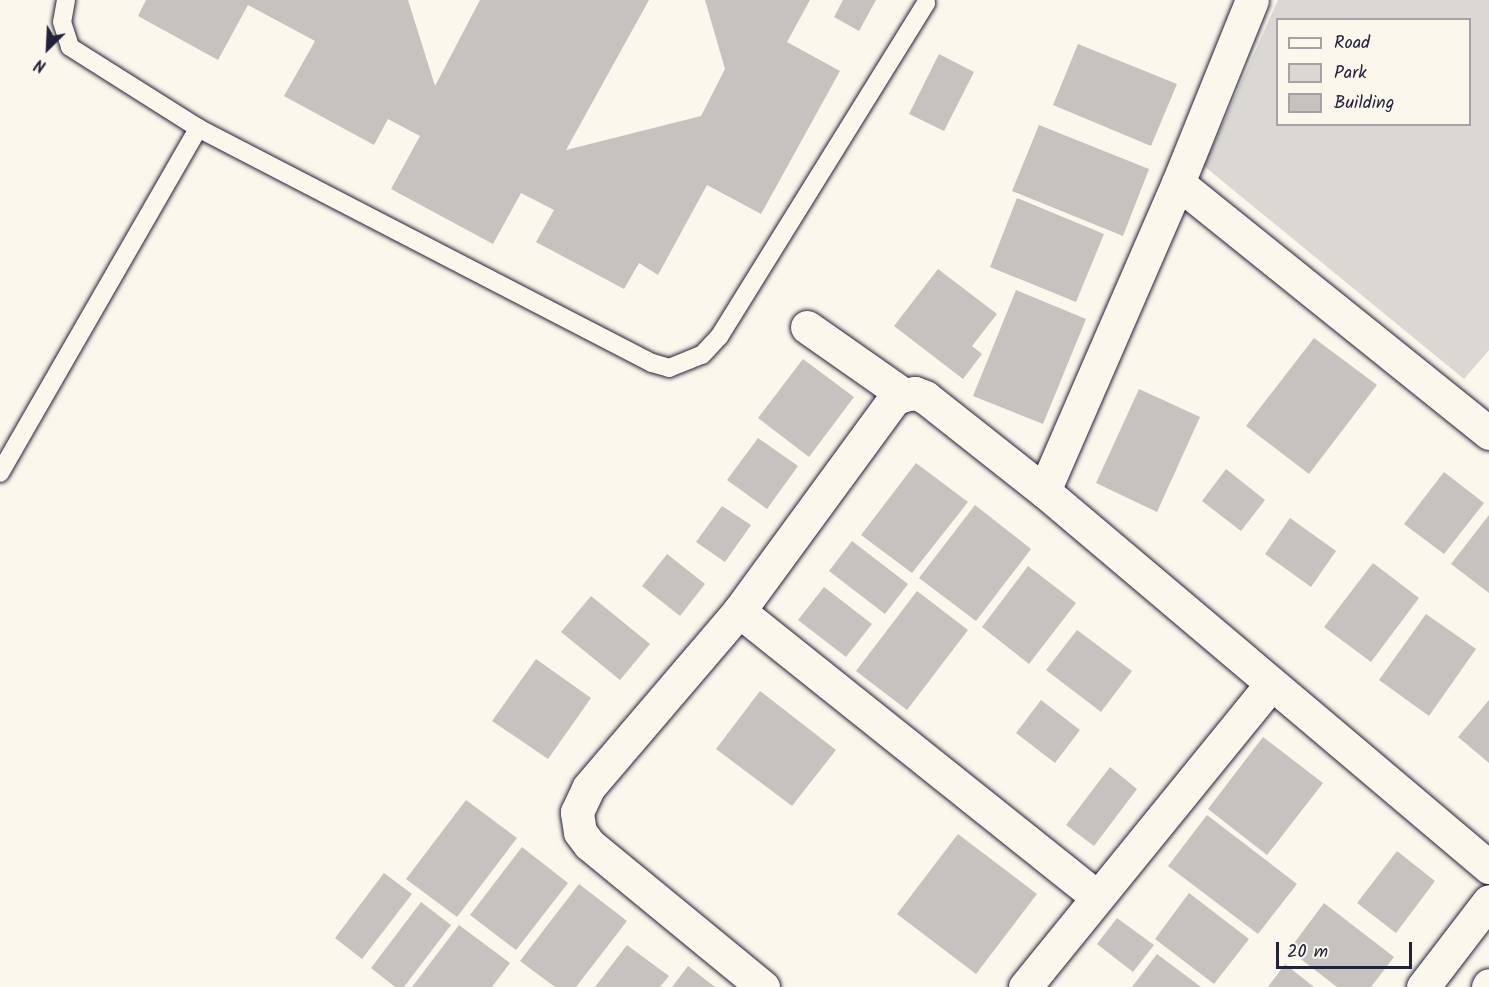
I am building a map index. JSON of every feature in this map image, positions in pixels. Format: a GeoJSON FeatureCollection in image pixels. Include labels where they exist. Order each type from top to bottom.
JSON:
{"type":"FeatureCollection","features":[{"type":"Feature","properties":{"kind":"street"},"geometry":{"type":"LineString","coordinates":[[1044,491],[1178,183],[1252,0]]}},
{"type":"Feature","properties":{"kind":"street"},"geometry":{"type":"LineString","coordinates":[[1178,183],[1484,420]]}},
{"type":"Feature","properties":{"kind":"street"},"geometry":{"type":"LineString","coordinates":[[807,327],[904,395]]}},
{"type":"Feature","properties":{"kind":"street"},"geometry":{"type":"LineString","coordinates":[[763,987],[589,844],[580,832],[577,812],[588,788],[739,611],[894,399],[915,393],[925,397],[1044,491],[1489,867]]}},
{"type":"Feature","properties":{"kind":"street"},"geometry":{"type":"LineString","coordinates":[[739,611],[1097,897]]}},
{"type":"Feature","properties":{"kind":"street"},"geometry":{"type":"LineString","coordinates":[[1024,987],[1271,684]]}},
{"type":"Feature","properties":{"kind":"street"},"geometry":{"type":"LineString","coordinates":[[1423,987],[1489,901]]}},
{"type":"Feature","properties":{"kind":"lane"},"geometry":{"type":"LineString","coordinates":[[66,0],[62,22],[70,47],[198,128],[652,363],[669,368],[702,355],[719,337],[926,3]]}},
{"type":"Feature","properties":{"kind":"lane"},"geometry":{"type":"LineString","coordinates":[[0,473],[198,128]]}},
{"type":"Feature","properties":{"kind":"green space"},"geometry":{"type":"Polygon","coordinates":[[[1278,0],[1489,0],[1489,350],[1464,379],[1204,166],[1278,0]]]}},
{"type":"Feature","properties":{"kind":"building"},"geometry":{"type":"Polygon","coordinates":[[[146,0],[408,0],[435,86],[480,0],[649,0],[566,150],[701,116],[725,69],[705,0],[810,0],[787,42],[840,71],[761,214],[707,185],[658,275],[639,263],[624,289],[536,242],[554,210],[521,193],[493,244],[391,189],[420,136],[388,119],[374,145],[284,96],[315,41],[248,5],[218,60],[138,16],[146,0]]]}},
{"type":"Feature","properties":{"kind":"building"},"geometry":{"type":"Polygon","coordinates":[[[843,0],[876,0],[859,31],[834,17],[843,0]]]}},
{"type":"Feature","properties":{"kind":"building"},"geometry":{"type":"Polygon","coordinates":[[[1078,44],[1177,84],[1151,146],[1053,105],[1078,44]]]}},
{"type":"Feature","properties":{"kind":"building"},"geometry":{"type":"Polygon","coordinates":[[[939,54],[974,72],[944,131],[909,114],[939,54]]]}},
{"type":"Feature","properties":{"kind":"building"},"geometry":{"type":"Polygon","coordinates":[[[1039,125],[1149,169],[1123,236],[1012,191],[1039,125]]]}},
{"type":"Feature","properties":{"kind":"building"},"geometry":{"type":"Polygon","coordinates":[[[1017,198],[1104,234],[1076,302],[990,267],[1017,198]]]}},
{"type":"Feature","properties":{"kind":"building"},"geometry":{"type":"Polygon","coordinates":[[[938,269],[997,314],[972,346],[982,354],[963,379],[894,326],[938,269]]]}},
{"type":"Feature","properties":{"kind":"building"},"geometry":{"type":"Polygon","coordinates":[[[1016,290],[1086,319],[1043,424],[973,396],[1016,290]]]}},
{"type":"Feature","properties":{"kind":"building"},"geometry":{"type":"Polygon","coordinates":[[[1314,338],[1377,385],[1309,474],[1246,426],[1314,338]]]}},
{"type":"Feature","properties":{"kind":"building"},"geometry":{"type":"Polygon","coordinates":[[[803,359],[854,397],[809,457],[758,418],[803,359]]]}},
{"type":"Feature","properties":{"kind":"building"},"geometry":{"type":"Polygon","coordinates":[[[1139,389],[1200,417],[1157,512],[1096,483],[1139,389]]]}},
{"type":"Feature","properties":{"kind":"building"},"geometry":{"type":"Polygon","coordinates":[[[758,438],[798,466],[767,509],[727,480],[758,438]]]}},
{"type":"Feature","properties":{"kind":"building"},"geometry":{"type":"Polygon","coordinates":[[[916,463],[968,502],[912,573],[861,535],[916,463]]]}},
{"type":"Feature","properties":{"kind":"building"},"geometry":{"type":"Polygon","coordinates":[[[1226,469],[1265,500],[1241,531],[1202,501],[1226,469]]]}},
{"type":"Feature","properties":{"kind":"building"},"geometry":{"type":"Polygon","coordinates":[[[1444,472],[1484,503],[1444,554],[1404,524],[1444,472]]]}},
{"type":"Feature","properties":{"kind":"building"},"geometry":{"type":"Polygon","coordinates":[[[975,505],[1031,549],[976,621],[919,578],[975,505]]]}},
{"type":"Feature","properties":{"kind":"building"},"geometry":{"type":"Polygon","coordinates":[[[722,506],[751,525],[725,562],[696,542],[722,506]]]}},
{"type":"Feature","properties":{"kind":"building"},"geometry":{"type":"Polygon","coordinates":[[[1489,515],[1489,593],[1451,564],[1489,515]]]}},
{"type":"Feature","properties":{"kind":"building"},"geometry":{"type":"Polygon","coordinates":[[[1290,518],[1336,551],[1311,587],[1265,554],[1290,518]]]}},
{"type":"Feature","properties":{"kind":"building"},"geometry":{"type":"Polygon","coordinates":[[[852,541],[908,584],[885,614],[829,571],[852,541]]]}},
{"type":"Feature","properties":{"kind":"building"},"geometry":{"type":"Polygon","coordinates":[[[667,554],[705,584],[680,616],[642,586],[667,554]]]}},
{"type":"Feature","properties":{"kind":"building"},"geometry":{"type":"Polygon","coordinates":[[[1373,563],[1419,598],[1371,662],[1324,627],[1373,563]]]}},
{"type":"Feature","properties":{"kind":"building"},"geometry":{"type":"Polygon","coordinates":[[[1028,566],[1076,603],[1029,664],[982,627],[1028,566]]]}},
{"type":"Feature","properties":{"kind":"building"},"geometry":{"type":"Polygon","coordinates":[[[824,587],[872,624],[846,657],[798,620],[824,587]]]}},
{"type":"Feature","properties":{"kind":"building"},"geometry":{"type":"Polygon","coordinates":[[[917,591],[968,630],[907,710],[856,671],[917,591]]]}},
{"type":"Feature","properties":{"kind":"building"},"geometry":{"type":"Polygon","coordinates":[[[591,596],[650,644],[620,680],[561,632],[591,596]]]}},
{"type":"Feature","properties":{"kind":"building"},"geometry":{"type":"Polygon","coordinates":[[[1426,614],[1476,649],[1429,716],[1379,680],[1426,614]]]}},
{"type":"Feature","properties":{"kind":"building"},"geometry":{"type":"Polygon","coordinates":[[[1077,630],[1132,671],[1101,712],[1046,670],[1077,630]]]}},
{"type":"Feature","properties":{"kind":"building"},"geometry":{"type":"Polygon","coordinates":[[[536,659],[591,698],[548,759],[492,721],[536,659]]]}},
{"type":"Feature","properties":{"kind":"building"},"geometry":{"type":"Polygon","coordinates":[[[760,691],[836,750],[792,806],[716,749],[760,691]]]}},
{"type":"Feature","properties":{"kind":"building"},"geometry":{"type":"Polygon","coordinates":[[[1041,700],[1080,730],[1055,763],[1016,733],[1041,700]]]}},
{"type":"Feature","properties":{"kind":"building"},"geometry":{"type":"Polygon","coordinates":[[[1489,700],[1489,763],[1458,737],[1489,700]]]}},
{"type":"Feature","properties":{"kind":"building"},"geometry":{"type":"Polygon","coordinates":[[[1263,737],[1323,783],[1267,855],[1208,809],[1263,737]]]}},
{"type":"Feature","properties":{"kind":"building"},"geometry":{"type":"Polygon","coordinates":[[[1110,767],[1137,789],[1094,846],[1066,825],[1110,767]]]}},
{"type":"Feature","properties":{"kind":"building"},"geometry":{"type":"Polygon","coordinates":[[[466,800],[517,838],[457,917],[406,879],[466,800]]]}},
{"type":"Feature","properties":{"kind":"building"},"geometry":{"type":"Polygon","coordinates":[[[1207,815],[1297,884],[1258,934],[1168,866],[1207,815]]]}},
{"type":"Feature","properties":{"kind":"building"},"geometry":{"type":"Polygon","coordinates":[[[958,834],[1037,894],[976,974],[897,914],[958,834]]]}},
{"type":"Feature","properties":{"kind":"building"},"geometry":{"type":"Polygon","coordinates":[[[522,847],[568,883],[516,950],[470,915],[522,847]]]}},
{"type":"Feature","properties":{"kind":"building"},"geometry":{"type":"Polygon","coordinates":[[[1397,851],[1435,881],[1396,933],[1357,903],[1397,851]]]}},
{"type":"Feature","properties":{"kind":"building"},"geometry":{"type":"Polygon","coordinates":[[[384,873],[412,894],[362,959],[335,938],[384,873]]]}},
{"type":"Feature","properties":{"kind":"building"},"geometry":{"type":"Polygon","coordinates":[[[579,884],[627,921],[576,987],[555,987],[520,961],[579,884]]]}},
{"type":"Feature","properties":{"kind":"building"},"geometry":{"type":"Polygon","coordinates":[[[1189,893],[1249,939],[1214,984],[1155,939],[1189,893]]]}},
{"type":"Feature","properties":{"kind":"building"},"geometry":{"type":"Polygon","coordinates":[[[421,902],[451,925],[404,987],[395,987],[371,968],[421,902]]]}},
{"type":"Feature","properties":{"kind":"building"},"geometry":{"type":"Polygon","coordinates":[[[1324,903],[1394,957],[1371,987],[1337,987],[1289,950],[1324,903]]]}},
{"type":"Feature","properties":{"kind":"building"},"geometry":{"type":"Polygon","coordinates":[[[1117,918],[1154,945],[1133,972],[1097,944],[1117,918]]]}},
{"type":"Feature","properties":{"kind":"building"},"geometry":{"type":"Polygon","coordinates":[[[459,925],[510,963],[492,987],[412,987],[459,925]]]}},
{"type":"Feature","properties":{"kind":"building"},"geometry":{"type":"Polygon","coordinates":[[[627,945],[669,976],[660,987],[595,987],[627,945]]]}},
{"type":"Feature","properties":{"kind":"building"},"geometry":{"type":"Polygon","coordinates":[[[1157,954],[1201,987],[1132,987],[1157,954]]]}},
{"type":"Feature","properties":{"kind":"building"},"geometry":{"type":"Polygon","coordinates":[[[1285,964],[1314,987],[1268,987],[1285,964]]]}},
{"type":"Feature","properties":{"kind":"building"},"geometry":{"type":"Polygon","coordinates":[[[688,966],[715,987],[672,987],[688,966]]]}}]}
